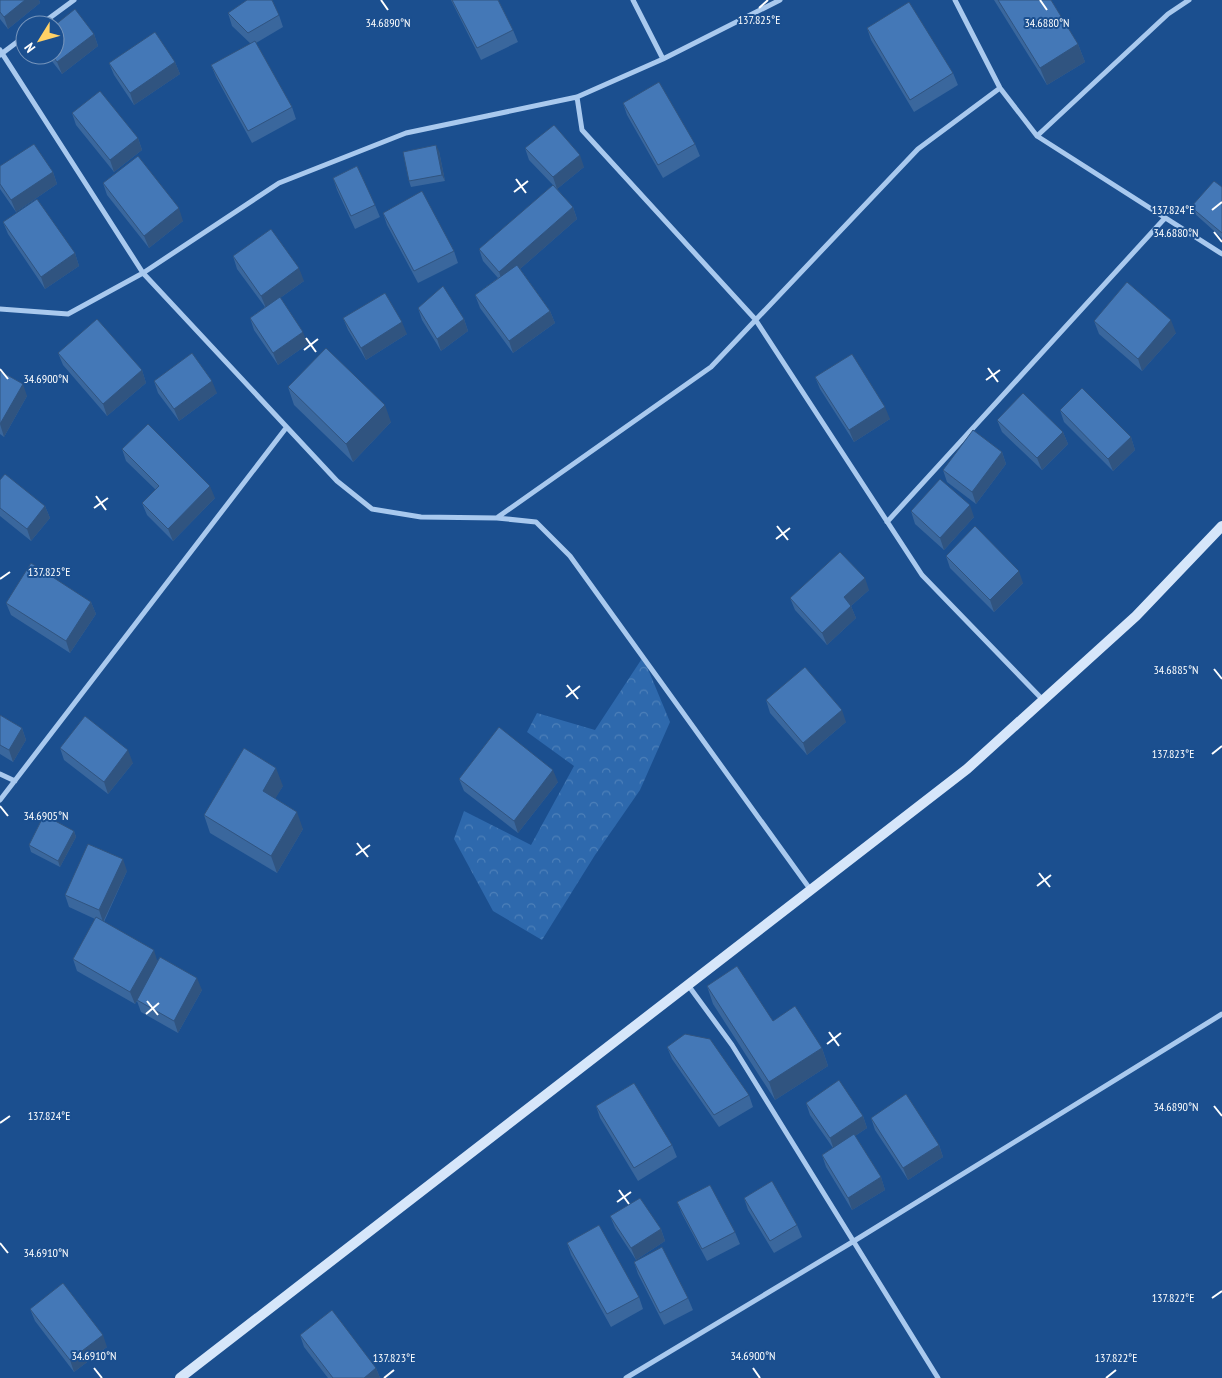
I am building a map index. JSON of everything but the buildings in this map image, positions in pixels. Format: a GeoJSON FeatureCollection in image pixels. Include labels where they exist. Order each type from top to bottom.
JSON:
{"type":"FeatureCollection","features":[{"type":"Feature","properties":{"kind":"street"},"geometry":{"type":"LineString","coordinates":[[54,15],[74,0]]}},
{"type":"Feature","properties":{"kind":"street"},"geometry":{"type":"LineString","coordinates":[[633,0],[663,58]]}},
{"type":"Feature","properties":{"kind":"street"},"geometry":{"type":"LineString","coordinates":[[0,309],[68,314],[143,273],[279,183],[406,133],[577,97],[663,58],[780,0]]}},
{"type":"Feature","properties":{"kind":"street"},"geometry":{"type":"LineString","coordinates":[[955,0],[1000,88],[1038,136],[1222,254]]}},
{"type":"Feature","properties":{"kind":"street"},"geometry":{"type":"LineString","coordinates":[[1038,136],[1168,14],[1190,0]]}},
{"type":"Feature","properties":{"kind":"street"},"geometry":{"type":"LineString","coordinates":[[15,43],[1,52],[143,273],[286,428],[336,481],[372,509],[421,517],[498,518],[536,522],[570,556],[810,889]]}},
{"type":"Feature","properties":{"kind":"street"},"geometry":{"type":"LineString","coordinates":[[498,518],[711,367],[755,318],[918,149],[1000,88]]}},
{"type":"Feature","properties":{"kind":"street"},"geometry":{"type":"LineString","coordinates":[[577,97],[582,130],[755,318],[922,575],[1045,701]]}},
{"type":"Feature","properties":{"kind":"street"},"geometry":{"type":"LineString","coordinates":[[887,522],[1165,218]]}},
{"type":"Feature","properties":{"kind":"street"},"geometry":{"type":"LineString","coordinates":[[0,800],[286,428]]}},
{"type":"Feature","properties":{"kind":"street"},"geometry":{"type":"LineString","coordinates":[[180,1378],[967,769],[1045,701],[1136,616],[1222,526]]}},
{"type":"Feature","properties":{"kind":"street"},"geometry":{"type":"LineString","coordinates":[[0,774],[15,781]]}},
{"type":"Feature","properties":{"kind":"street"},"geometry":{"type":"LineString","coordinates":[[688,984],[732,1045],[938,1378]]}},
{"type":"Feature","properties":{"kind":"street"},"geometry":{"type":"LineString","coordinates":[[626,1378],[854,1241],[1222,1014]]}},
{"type":"Feature","properties":{"kind":"green space"},"geometry":{"type":"Polygon","coordinates":[[[643,657],[670,722],[640,790],[595,855],[542,940],[493,911],[454,839],[464,811],[531,845],[574,766],[527,732],[537,713],[595,730],[643,657]]]}}]}
